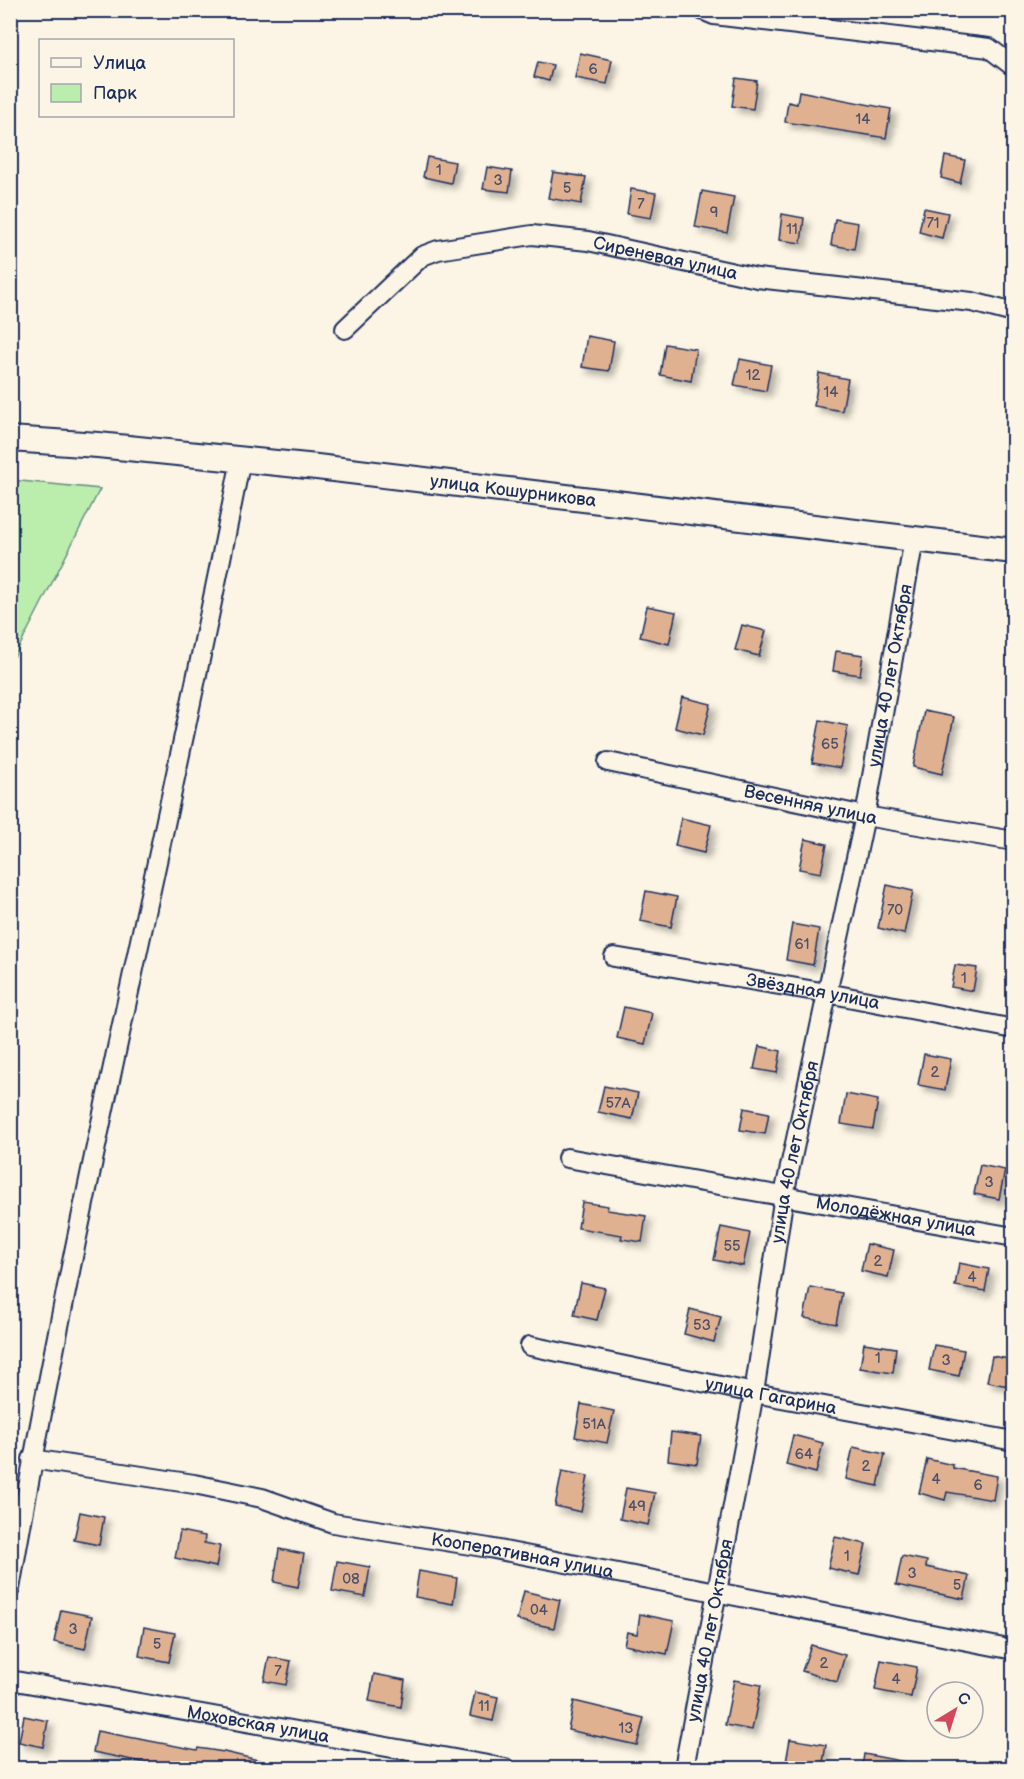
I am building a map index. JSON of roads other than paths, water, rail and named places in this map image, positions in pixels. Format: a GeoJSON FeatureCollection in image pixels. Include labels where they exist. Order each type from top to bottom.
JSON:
{"type":"FeatureCollection","features":[{"type":"Feature","properties":{"kind":"main road","name":"улица Кошурникова"},"geometry":{"type":"LineString","coordinates":[[10,439],[241,459],[1014,551]]}},
{"type":"Feature","properties":{"kind":"street"},"geometry":{"type":"LineString","coordinates":[[702,10],[714,15],[989,48],[1014,67]]}},
{"type":"Feature","properties":{"kind":"street","name":"Сиреневая улица"},"geometry":{"type":"LineString","coordinates":[[345,329],[422,256],[438,250],[532,235],[588,240],[757,278],[972,302],[1014,313]]}},
{"type":"Feature","properties":{"kind":"street"},"geometry":{"type":"LineString","coordinates":[[10,1589],[32,1459],[241,459]]}},
{"type":"Feature","properties":{"kind":"street","name":"улица 40 лет Октября"},"geometry":{"type":"LineString","coordinates":[[684,1768],[754,1393],[784,1195],[865,816],[914,539]]}},
{"type":"Feature","properties":{"kind":"street","name":"Весенняя улица"},"geometry":{"type":"LineString","coordinates":[[608,762],[865,816],[1014,841]]}},
{"type":"Feature","properties":{"kind":"street","name":"Звёздная улица"},"geometry":{"type":"LineString","coordinates":[[614,957],[827,993],[1014,1029]]}},
{"type":"Feature","properties":{"kind":"street","name":"Молодёжная улица"},"geometry":{"type":"LineString","coordinates":[[567,1158],[1014,1237]]}},
{"type":"Feature","properties":{"kind":"street","name":"улица Гагарина"},"geometry":{"type":"LineString","coordinates":[[530,1346],[754,1393],[1014,1441]]}},
{"type":"Feature","properties":{"kind":"street","name":"Кооперативная улица"},"geometry":{"type":"LineString","coordinates":[[32,1459],[194,1484],[262,1498],[333,1523],[489,1548],[1014,1650]]}},
{"type":"Feature","properties":{"kind":"street","name":"Моховская улица"},"geometry":{"type":"LineString","coordinates":[[10,1680],[506,1768]]}}]}
